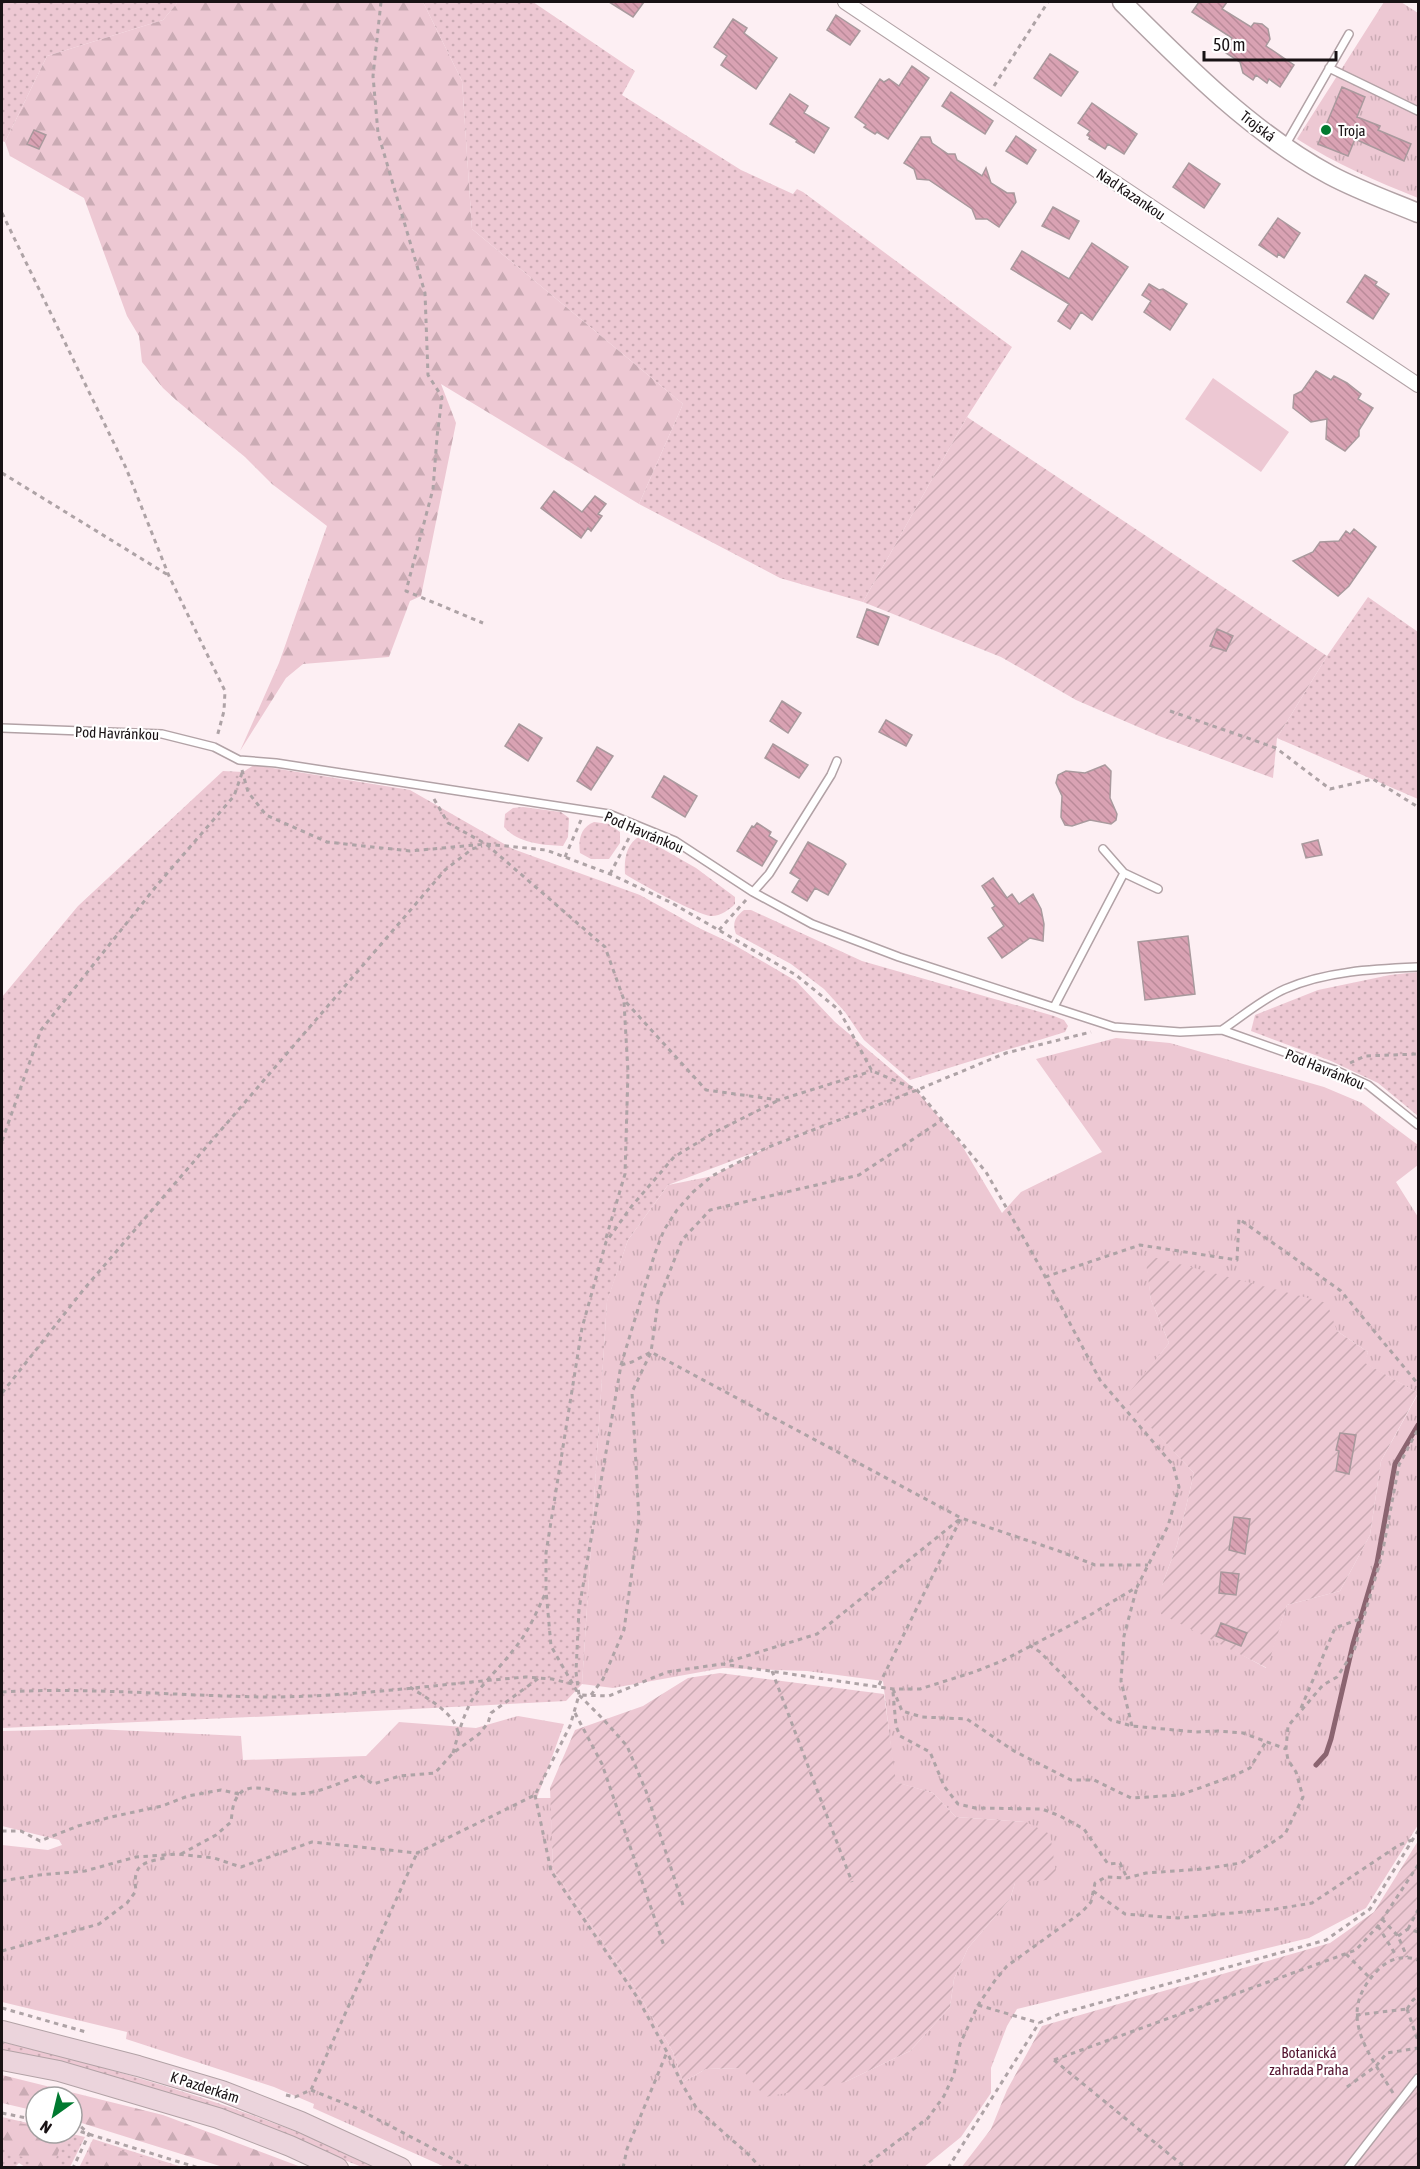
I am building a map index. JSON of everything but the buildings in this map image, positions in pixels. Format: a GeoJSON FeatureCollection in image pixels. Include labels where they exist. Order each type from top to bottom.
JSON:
{"type":"FeatureCollection","features":[{"type":"Feature","properties":{"kind":"main road","name":"K Pazderkám"},"geometry":{"type":"LineString","coordinates":[[2,2031],[138,2066],[222,2091],[301,2122],[401,2168]]}},
{"type":"Feature","properties":{"kind":"main road","name":"K Pazderkám"},"geometry":{"type":"LineString","coordinates":[[2,2060],[59,2071],[218,2118],[290,2146],[338,2168]]}},
{"type":"Feature","properties":{"kind":"street","name":"Nad Kazankou"},"geometry":{"type":"LineString","coordinates":[[845,2],[1419,385]]}},
{"type":"Feature","properties":{"kind":"street","name":"Trojská"},"geometry":{"type":"LineString","coordinates":[[1122,2],[1237,110],[1284,147],[1330,175],[1419,213]]}},
{"type":"Feature","properties":{"kind":"lane"},"geometry":{"type":"LineString","coordinates":[[1284,147],[1349,34]]}},
{"type":"Feature","properties":{"kind":"lane"},"geometry":{"type":"LineString","coordinates":[[1329,68],[1419,111]]}},
{"type":"Feature","properties":{"kind":"lane","name":"Pod Havránkou"},"geometry":{"type":"LineString","coordinates":[[2,728],[162,734],[214,747],[239,760],[276,763],[609,814],[675,841],[753,891],[812,924],[840,935],[899,957],[1113,1027],[1180,1032],[1222,1030],[1335,1070],[1368,1085],[1419,1125]]}},
{"type":"Feature","properties":{"kind":"lane"},"geometry":{"type":"LineString","coordinates":[[753,891],[769,874],[831,775],[837,761]]}},
{"type":"Feature","properties":{"kind":"lane"},"geometry":{"type":"LineString","coordinates":[[1103,849],[1124,873],[1158,889]]}},
{"type":"Feature","properties":{"kind":"lane"},"geometry":{"type":"LineString","coordinates":[[1054,1007],[1124,873]]}},
{"type":"Feature","properties":{"kind":"lane"},"geometry":{"type":"LineString","coordinates":[[1222,1030],[1284,989],[1363,969],[1419,967]]}},
{"type":"Feature","properties":{"kind":"lane"},"geometry":{"type":"LineString","coordinates":[[1348,2168],[1419,2078]]}},
{"type":"Feature","properties":{"kind":"path"},"geometry":{"type":"LineString","coordinates":[[381,2],[373,76],[378,133],[425,293],[428,375],[442,397],[434,489],[406,591],[483,623]]}},
{"type":"Feature","properties":{"kind":"path"},"geometry":{"type":"LineString","coordinates":[[993,87],[1048,2]]}},
{"type":"Feature","properties":{"kind":"path"},"geometry":{"type":"LineString","coordinates":[[2,213],[126,468],[169,576],[225,691],[224,711],[214,747]]}},
{"type":"Feature","properties":{"kind":"path"},"geometry":{"type":"LineString","coordinates":[[2,473],[169,576]]}},
{"type":"Feature","properties":{"kind":"path"},"geometry":{"type":"LineString","coordinates":[[1170,711],[1276,748],[1330,789],[1373,780],[1419,807]]}},
{"type":"Feature","properties":{"kind":"path"},"geometry":{"type":"LineString","coordinates":[[239,760],[248,792],[266,815],[327,842],[410,851],[486,844],[546,850],[610,874],[672,903],[796,975],[839,1010],[872,1071],[917,1090],[987,1172],[1100,1380],[1173,1465],[1179,1486],[1168,1526],[1137,1587],[1124,1636],[1121,1681],[1132,1726]]}},
{"type":"Feature","properties":{"kind":"path"},"geometry":{"type":"LineString","coordinates":[[2,1141],[41,1030],[158,884],[234,796],[243,772],[239,760]]}},
{"type":"Feature","properties":{"kind":"path"},"geometry":{"type":"LineString","coordinates":[[428,786],[448,823],[486,844],[605,947],[624,1000],[628,1072],[625,1174],[582,1328],[546,1553],[546,1590],[551,1646],[579,1695],[627,1746],[646,1791],[683,1905]]}},
{"type":"Feature","properties":{"kind":"path"},"geometry":{"type":"LineString","coordinates":[[565,856],[585,811]]}},
{"type":"Feature","properties":{"kind":"path"},"geometry":{"type":"LineString","coordinates":[[610,874],[636,825]]}},
{"type":"Feature","properties":{"kind":"path"},"geometry":{"type":"LineString","coordinates":[[2,1393],[84,1289],[445,870],[472,849],[486,844]]}},
{"type":"Feature","properties":{"kind":"path"},"geometry":{"type":"LineString","coordinates":[[719,930],[753,891]]}},
{"type":"Feature","properties":{"kind":"path"},"geometry":{"type":"LineString","coordinates":[[624,1000],[706,1090],[779,1100]]}},
{"type":"Feature","properties":{"kind":"path"},"geometry":{"type":"LineString","coordinates":[[2,1881],[85,1871],[136,1857],[178,1854],[214,1858],[241,1868],[312,1842],[417,1853],[535,1795],[570,1726],[579,1695],[576,1672],[579,1609],[621,1365],[655,1253],[664,1230],[677,1210],[712,1176],[766,1148],[1006,1053],[1113,1027]]}},
{"type":"Feature","properties":{"kind":"path"},"geometry":{"type":"LineString","coordinates":[[1335,1070],[1365,1056],[1419,1054]]}},
{"type":"Feature","properties":{"kind":"path"},"geometry":{"type":"LineString","coordinates":[[606,1242],[631,1207],[674,1157],[715,1132],[779,1100],[872,1071]]}},
{"type":"Feature","properties":{"kind":"path"},"geometry":{"type":"LineString","coordinates":[[591,1695],[603,1679],[624,1630],[639,1520],[632,1392],[651,1352],[658,1302],[682,1240],[710,1210],[859,1175],[942,1120]]}},
{"type":"Feature","properties":{"kind":"path"},"geometry":{"type":"LineString","coordinates":[[1046,1277],[1140,1245],[1237,1260],[1239,1219],[1341,1291],[1419,1384]]}},
{"type":"Feature","properties":{"kind":"path"},"geometry":{"type":"LineString","coordinates":[[621,1365],[651,1352]]}},
{"type":"Feature","properties":{"kind":"path"},"geometry":{"type":"LineString","coordinates":[[651,1352],[961,1518],[1095,1565],[1148,1565]]}},
{"type":"Feature","properties":{"kind":"path"},"geometry":{"type":"LineString","coordinates":[[862,2168],[928,2118],[944,2096],[954,2074],[960,2044],[978,2005],[1007,1966],[1082,1912],[1091,1902],[1095,1883],[1106,1877],[1127,1878],[1146,1873],[1203,1869],[1241,1863],[1285,1834],[1303,1797],[1296,1772],[1288,1760],[1286,1749],[1288,1726],[1300,1709],[1323,1685],[1338,1677],[1354,1651],[1382,1555],[1399,1466],[1419,1429]]}},
{"type":"Feature","properties":{"kind":"path"},"geometry":{"type":"LineString","coordinates":[[579,1695],[609,1696],[667,1672],[722,1664],[817,1634],[961,1518]]}},
{"type":"Feature","properties":{"kind":"path"},"geometry":{"type":"LineString","coordinates":[[879,1685],[961,1518]]}},
{"type":"Feature","properties":{"kind":"path"},"geometry":{"type":"LineString","coordinates":[[722,1664],[879,1685],[893,1689],[920,1689],[1002,1661],[1090,1615],[1137,1587]]}},
{"type":"Feature","properties":{"kind":"path"},"geometry":{"type":"LineString","coordinates":[[453,1753],[471,1702],[486,1680],[517,1647],[537,1612],[546,1590]]}},
{"type":"Feature","properties":{"kind":"path"},"geometry":{"type":"LineString","coordinates":[[1300,1709],[1335,1628],[1364,1618]]}},
{"type":"Feature","properties":{"kind":"path"},"geometry":{"type":"LineString","coordinates":[[1029,1645],[1040,1652],[1092,1705],[1111,1720],[1132,1726],[1196,1732],[1243,1733],[1267,1740],[1286,1749]]}},
{"type":"Feature","properties":{"kind":"path"},"geometry":{"type":"LineString","coordinates":[[772,1671],[852,1882]]}},
{"type":"Feature","properties":{"kind":"path"},"geometry":{"type":"LineString","coordinates":[[2,1692],[106,1690],[267,1697],[320,1695],[486,1680],[539,1678],[573,1684]]}},
{"type":"Feature","properties":{"kind":"path"},"geometry":{"type":"LineString","coordinates":[[2,1831],[21,1831],[40,1841],[78,1826],[162,1806],[188,1796],[221,1790],[239,1794],[258,1787],[292,1794],[318,1791],[360,1775],[373,1784],[400,1776],[435,1773],[453,1753],[479,1734],[488,1723],[492,1713],[539,1678]]}},
{"type":"Feature","properties":{"kind":"path"},"geometry":{"type":"LineString","coordinates":[[410,1687],[456,1721],[458,1734]]}},
{"type":"Feature","properties":{"kind":"path"},"geometry":{"type":"LineString","coordinates":[[893,1689],[902,1711],[922,1717],[967,1719],[1014,1751],[1071,1780],[1094,1780],[1131,1797],[1180,1795],[1233,1776],[1250,1768],[1267,1740]]}},
{"type":"Feature","properties":{"kind":"path"},"geometry":{"type":"LineString","coordinates":[[893,1689],[896,1726],[900,1736],[930,1752],[944,1786],[958,1804],[975,1808],[1042,1809],[1060,1816],[1084,1829],[1108,1864],[1120,1863],[1127,1878]]}},
{"type":"Feature","properties":{"kind":"path"},"geometry":{"type":"LineString","coordinates":[[574,1712],[602,1764],[664,1946]]}},
{"type":"Feature","properties":{"kind":"path"},"geometry":{"type":"LineString","coordinates":[[2,1951],[99,1924],[128,1903],[136,1891],[134,1877],[136,1870],[148,1862],[178,1854],[216,1834],[231,1822],[235,1801],[239,1794]]}},
{"type":"Feature","properties":{"kind":"path"},"geometry":{"type":"LineString","coordinates":[[535,1795],[551,1871],[637,1997],[697,2109],[761,2168]]}},
{"type":"Feature","properties":{"kind":"path"},"geometry":{"type":"LineString","coordinates":[[948,2168],[1039,2023],[1059,2014],[1326,1940],[1370,1909],[1419,1831]]}},
{"type":"Feature","properties":{"kind":"path"},"geometry":{"type":"LineString","coordinates":[[1093,1891],[1125,1914],[1178,1918],[1276,1909],[1312,1902],[1399,1845],[1413,1839]]}},
{"type":"Feature","properties":{"kind":"path"},"geometry":{"type":"LineString","coordinates":[[295,2097],[311,2090],[417,1853]]}},
{"type":"Feature","properties":{"kind":"path"},"geometry":{"type":"LineString","coordinates":[[1186,2168],[1054,2060],[1356,1950],[1378,1926],[1419,1865]]}},
{"type":"Feature","properties":{"kind":"path"},"geometry":{"type":"LineString","coordinates":[[1398,1938],[1408,1929],[1419,1910]]}},
{"type":"Feature","properties":{"kind":"path"},"geometry":{"type":"LineString","coordinates":[[1382,1919],[1398,1938],[1407,1958]]}},
{"type":"Feature","properties":{"kind":"path"},"geometry":{"type":"LineString","coordinates":[[1378,1926],[1397,1957]]}},
{"type":"Feature","properties":{"kind":"path"},"geometry":{"type":"LineString","coordinates":[[1408,1929],[1419,1932]]}},
{"type":"Feature","properties":{"kind":"path"},"geometry":{"type":"LineString","coordinates":[[1346,1954],[1371,1978]]}},
{"type":"Feature","properties":{"kind":"path"},"geometry":{"type":"LineString","coordinates":[[1398,2102],[1358,2031],[1356,2015],[1362,1993],[1382,1966],[1397,1957],[1419,1960]]}},
{"type":"Feature","properties":{"kind":"path"},"geometry":{"type":"LineString","coordinates":[[1356,2015],[1407,2009],[1419,1996]]}},
{"type":"Feature","properties":{"kind":"path"},"geometry":{"type":"LineString","coordinates":[[978,2005],[1039,2023]]}},
{"type":"Feature","properties":{"kind":"path"},"geometry":{"type":"LineString","coordinates":[[1407,2009],[1419,2041]]}},
{"type":"Feature","properties":{"kind":"path"},"geometry":{"type":"LineString","coordinates":[[1347,2087],[1376,2066],[1387,2053],[1419,2048]]}},
{"type":"Feature","properties":{"kind":"path"},"geometry":{"type":"LineString","coordinates":[[623,2168],[627,2149],[667,2052]]}},
{"type":"Feature","properties":{"kind":"path"},"geometry":{"type":"LineString","coordinates":[[311,2090],[356,2108],[470,2168]]}},
{"type":"Feature","properties":{"kind":"path"},"geometry":{"type":"LineString","coordinates":[[2,2113],[24,2118]]}},
{"type":"Feature","properties":{"kind":"path"},"geometry":{"type":"LineString","coordinates":[[84,2129],[89,2134]]}},
{"type":"Feature","properties":{"kind":"path"},"geometry":{"type":"LineString","coordinates":[[84,2133],[200,2168]]}},
{"type":"Feature","properties":{"kind":"path"},"geometry":{"type":"LineString","coordinates":[[73,2168],[89,2134]]}},
{"type":"Feature","properties":{"kind":"green space"},"geometry":{"type":"Polygon","coordinates":[[[2,2],[178,2],[163,20],[47,56],[5,142],[2,141],[2,2]]]}},
{"type":"Feature","properties":{"kind":"green space"},"geometry":{"type":"Polygon","coordinates":[[[178,2],[423,2],[462,81],[472,229],[683,404],[639,504],[441,384],[456,423],[421,596],[410,601],[389,657],[303,664],[286,678],[240,751],[279,663],[327,526],[272,484],[245,457],[163,388],[142,362],[139,336],[127,316],[84,198],[10,156],[5,142],[47,56],[163,20],[178,2]]]}},
{"type":"Feature","properties":{"kind":"green space"},"geometry":{"type":"Polygon","coordinates":[[[423,2],[533,2],[635,71],[622,95],[741,170],[793,194],[797,189],[803,192],[1012,347],[967,417],[863,602],[780,578],[639,504],[683,404],[472,229],[462,81],[423,2]]]}},
{"type":"Feature","properties":{"kind":"green space"},"geometry":{"type":"Polygon","coordinates":[[[1384,2],[1401,2],[1418,13],[1418,198],[1356,172],[1297,139],[1384,2]]]}},
{"type":"Feature","properties":{"kind":"green space"},"geometry":{"type":"Polygon","coordinates":[[[1213,378],[1289,432],[1261,472],[1185,419],[1213,378]]]}},
{"type":"Feature","properties":{"kind":"green space"},"geometry":{"type":"Polygon","coordinates":[[[967,417],[1327,656],[1277,738],[1273,778],[1159,736],[1076,700],[1001,657],[863,602],[967,417]]]}},
{"type":"Feature","properties":{"kind":"green space"},"geometry":{"type":"Polygon","coordinates":[[[1368,597],[1418,632],[1418,799],[1277,738],[1327,656],[1368,597]]]}},
{"type":"Feature","properties":{"kind":"green space"},"geometry":{"type":"Polygon","coordinates":[[[254,765],[410,790],[513,849],[640,895],[731,943],[796,981],[835,1022],[917,1091],[668,1185],[628,1240],[607,1302],[582,1684],[566,1701],[2,1728],[2,997],[78,906],[223,771],[243,772],[254,765]]]}},
{"type":"Feature","properties":{"kind":"green space"},"geometry":{"type":"Polygon","coordinates":[[[523,807],[561,812],[569,818],[568,837],[563,846],[523,840],[504,827],[505,814],[513,808],[523,807]]]}},
{"type":"Feature","properties":{"kind":"green space"},"geometry":{"type":"Polygon","coordinates":[[[594,822],[609,824],[620,832],[620,843],[609,859],[591,859],[580,853],[581,834],[594,822]]]}},
{"type":"Feature","properties":{"kind":"green space"},"geometry":{"type":"Polygon","coordinates":[[[640,836],[696,868],[735,897],[735,904],[724,913],[710,916],[667,898],[625,874],[627,852],[635,839],[640,836]]]}},
{"type":"Feature","properties":{"kind":"green space"},"geometry":{"type":"Polygon","coordinates":[[[744,910],[751,910],[862,961],[1054,1016],[1064,1020],[1068,1026],[1065,1032],[910,1080],[864,1040],[845,1012],[824,989],[791,964],[736,934],[735,920],[744,910]]]}},
{"type":"Feature","properties":{"kind":"green space"},"geometry":{"type":"Polygon","coordinates":[[[1418,972],[1418,1116],[1378,1083],[1331,1061],[1251,1031],[1255,1015],[1318,990],[1390,975],[1418,972]]]}},
{"type":"Feature","properties":{"kind":"green space"},"geometry":{"type":"Polygon","coordinates":[[[1116,1038],[1170,1043],[1324,1087],[1362,1103],[1418,1145],[1418,1165],[1396,1182],[1418,1217],[1418,1393],[1364,1363],[1368,1352],[1337,1331],[1146,1256],[1151,1300],[1169,1343],[1125,1399],[1194,1473],[1177,1545],[1162,1585],[1222,1644],[1266,1668],[1287,1605],[1340,1591],[1370,1535],[1381,1461],[1418,1394],[1418,1825],[1366,1908],[1309,1938],[1017,2009],[1007,2026],[991,2068],[991,2093],[961,2137],[924,2167],[445,2167],[313,2108],[314,2104],[274,2087],[126,2039],[127,2032],[2,2002],[2,1845],[48,1850],[62,1845],[59,1840],[2,1826],[2,1731],[95,1729],[241,1736],[243,1760],[366,1756],[399,1722],[476,1728],[518,1716],[564,1724],[537,1798],[551,1798],[553,1869],[638,1993],[673,2052],[683,2082],[706,2069],[741,2068],[845,2082],[910,2051],[950,2007],[954,1979],[968,1948],[1010,1899],[1015,1883],[1025,1822],[956,1817],[933,1793],[895,1782],[883,1681],[807,1671],[723,1668],[613,1688],[582,1684],[607,1301],[628,1240],[668,1185],[713,1176],[766,1148],[917,1091],[961,1144],[1002,1213],[1021,1192],[1102,1152],[1036,1059],[1116,1038]]]}},
{"type":"Feature","properties":{"kind":"green space"},"geometry":{"type":"Polygon","coordinates":[[[1145,1255],[1327,1303],[1337,1331],[1368,1352],[1365,1363],[1418,1393],[1381,1461],[1370,1535],[1340,1591],[1287,1605],[1267,1668],[1161,1614],[1162,1585],[1177,1545],[1194,1473],[1124,1399],[1169,1343],[1151,1300],[1145,1255]]]}},
{"type":"Feature","properties":{"kind":"green space"},"geometry":{"type":"Polygon","coordinates":[[[720,1673],[884,1694],[896,1782],[933,1793],[956,1817],[1026,1822],[1050,1834],[1057,1879],[1015,1883],[1010,1899],[968,1948],[954,1979],[950,2007],[910,2051],[845,2082],[765,2097],[741,2068],[706,2069],[683,2082],[673,2052],[638,1993],[553,1869],[550,1788],[575,1730],[643,1706],[688,1678],[720,1673]]]}},
{"type":"Feature","properties":{"kind":"green space","name":"Botanická zahrada Praha"},"geometry":{"type":"Polygon","coordinates":[[[1418,1841],[1418,2167],[961,2168],[991,2129],[1007,2090],[1042,2026],[1330,1943],[1374,1912],[1418,1841]]]}},
{"type":"Feature","properties":{"kind":"green space"},"geometry":{"type":"Polygon","coordinates":[[[2,2042],[98,2066],[194,2095],[288,2128],[380,2167],[362,2167],[212,2108],[71,2066],[2,2050],[2,2042]]]}},
{"type":"Feature","properties":{"kind":"green space"},"geometry":{"type":"Polygon","coordinates":[[[2,2075],[42,2085],[24,2085],[24,2108],[2,2103],[2,2075]]]}},
{"type":"Feature","properties":{"kind":"green space"},"geometry":{"type":"Polygon","coordinates":[[[84,2095],[163,2115],[301,2167],[223,2167],[84,2124],[84,2095]]]}},
{"type":"Feature","properties":{"kind":"green space"},"geometry":{"type":"Polygon","coordinates":[[[2,2117],[24,2122],[24,2145],[81,2145],[70,2167],[25,2167],[19,2163],[15,2167],[2,2167],[2,2117]]]}},
{"type":"Feature","properties":{"kind":"green space"},"geometry":{"type":"Polygon","coordinates":[[[6,2121],[24,2124],[24,2145],[61,2145],[53,2167],[33,2167],[31,2159],[6,2153],[2,2126],[6,2121]]]}},
{"type":"Feature","properties":{"kind":"green space"},"geometry":{"type":"Polygon","coordinates":[[[93,2139],[182,2167],[79,2168],[93,2139]]]}},
{"type":"Feature","properties":{"kind":"green space"},"geometry":{"type":"Polygon","coordinates":[[[91,2142],[175,2167],[93,2167],[89,2152],[91,2142]]]}},
{"type":"Feature","properties":{"kind":"waterway"},"geometry":{"type":"LineString","coordinates":[[1316,1765],[1326,1754],[1331,1739],[1353,1644],[1377,1563],[1395,1464],[1418,1425]]}},
{"type":"Feature","properties":{"kind":"place","name":"Troja"},"geometry":{"type":"Point","coordinates":[1326,130]}}]}
